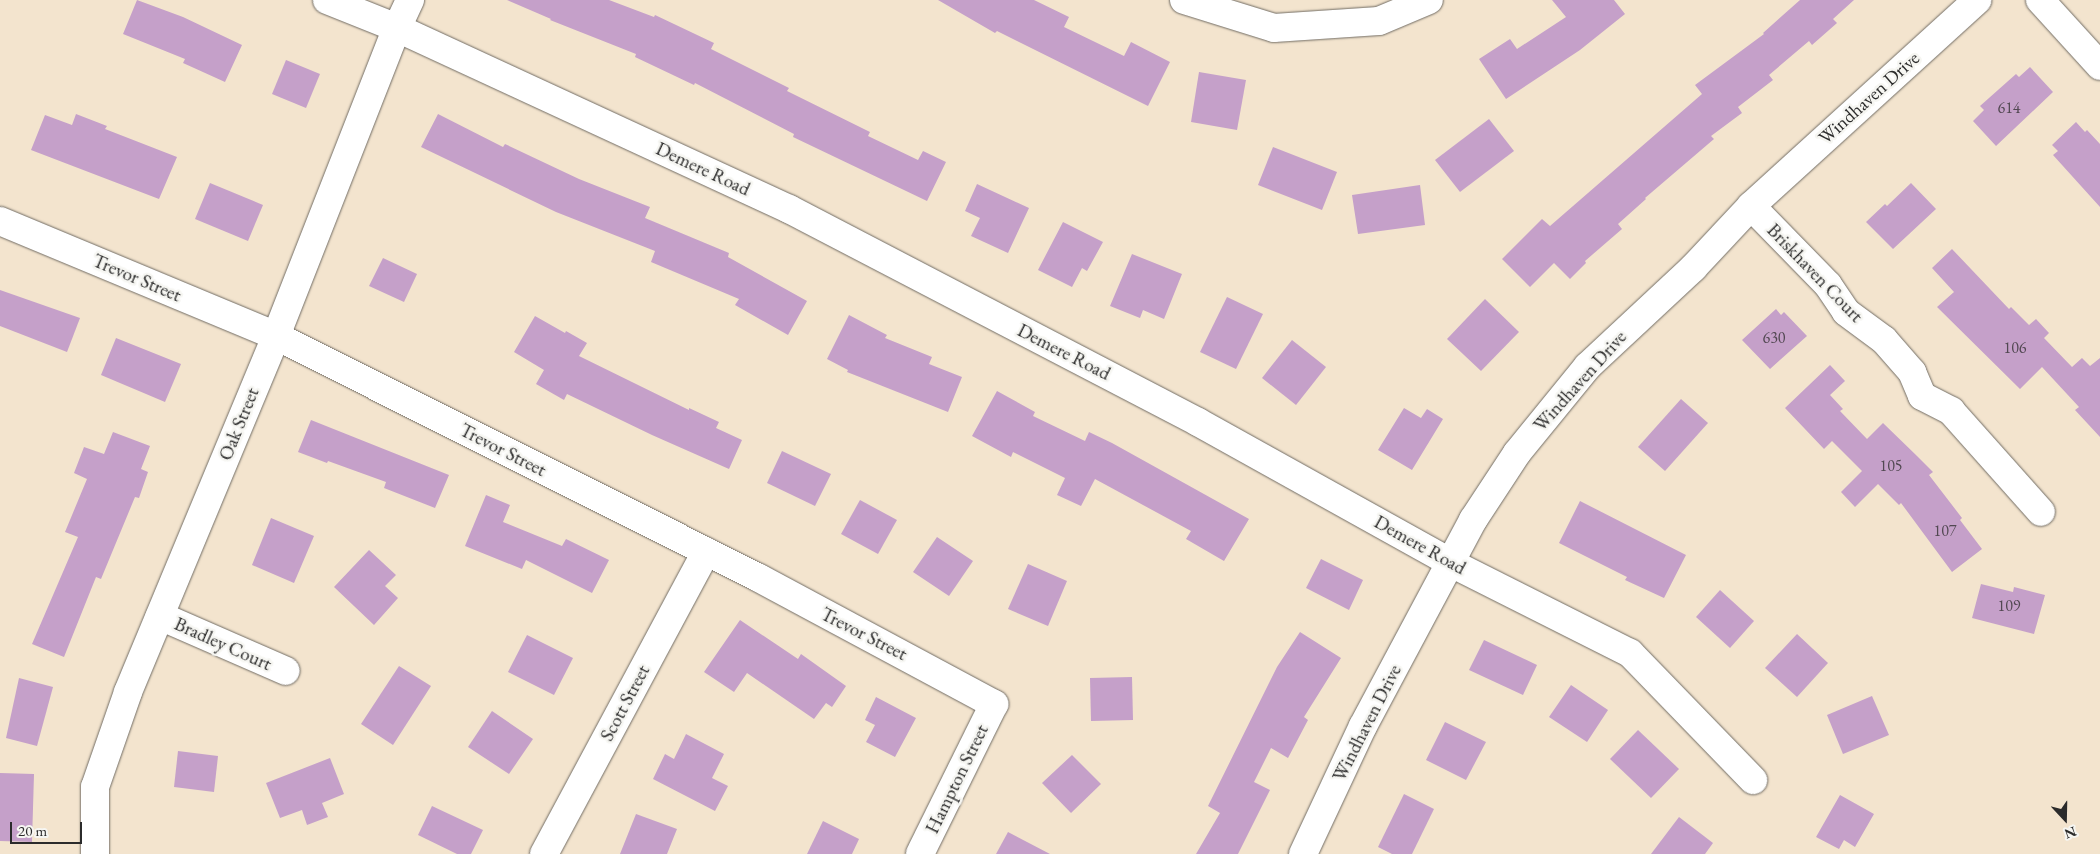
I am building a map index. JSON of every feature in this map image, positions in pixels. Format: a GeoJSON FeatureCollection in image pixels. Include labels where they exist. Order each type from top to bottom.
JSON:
{"type":"FeatureCollection","features":[{"type":"Feature","properties":{"kind":"street","name":"Demere Road"},"geometry":{"type":"LineString","coordinates":[[327,0],[397,28],[789,209],[1198,422],[1451,563],[1630,653],[1753,780]]}},
{"type":"Feature","properties":{"kind":"street","name":"Oak Street"},"geometry":{"type":"LineString","coordinates":[[95,854],[95,786],[128,692],[276,336],[397,28],[410,0]]}},
{"type":"Feature","properties":{"kind":"street"},"geometry":{"type":"LineString","coordinates":[[1184,0],[1274,28],[1379,21],[1429,0]]}},
{"type":"Feature","properties":{"kind":"street","name":"Windhaven Drive"},"geometry":{"type":"LineString","coordinates":[[1303,854],[1363,726],[1473,520],[1517,453],[1588,366],[1693,268],[1751,206],[1976,0]]}},
{"type":"Feature","properties":{"kind":"street"},"geometry":{"type":"LineString","coordinates":[[2040,0],[2100,66]]}},
{"type":"Feature","properties":{"kind":"street","name":"Briskhaven Court"},"geometry":{"type":"LineString","coordinates":[[1751,206],[1828,285],[1846,312],[1884,340],[1912,372],[1922,396],[1951,411],[2041,512]]}},
{"type":"Feature","properties":{"kind":"street","name":"Trevor Street"},"geometry":{"type":"LineString","coordinates":[[0,221],[276,336],[706,552],[920,662],[994,704]]}},
{"type":"Feature","properties":{"kind":"street","name":"Scott Street"},"geometry":{"type":"LineString","coordinates":[[544,854],[706,552]]}},
{"type":"Feature","properties":{"kind":"street","name":"Bradley Court"},"geometry":{"type":"LineString","coordinates":[[160,616],[286,672]]}},
{"type":"Feature","properties":{"kind":"street","name":"Hampton Street"},"geometry":{"type":"LineString","coordinates":[[920,854],[994,704]]}},
{"type":"Feature","properties":{"kind":"building"},"geometry":{"type":"Polygon","coordinates":[[[137,0],[183,17],[242,45],[225,82],[183,63],[185,59],[123,34],[137,0]]]}},
{"type":"Feature","properties":{"kind":"building"},"geometry":{"type":"Polygon","coordinates":[[[507,0],[609,0],[654,17],[655,15],[714,43],[711,49],[789,88],[787,91],[870,132],[868,136],[918,160],[923,151],[946,162],[927,201],[793,137],[794,134],[695,83],[694,85],[635,57],[636,54],[550,20],[507,0]]]}},
{"type":"Feature","properties":{"kind":"building"},"geometry":{"type":"Polygon","coordinates":[[[938,0],[1034,0],[1069,17],[1064,27],[1124,56],[1131,42],[1170,62],[1148,106],[997,31],[995,33],[938,0]]]}},
{"type":"Feature","properties":{"kind":"building"},"geometry":{"type":"Polygon","coordinates":[[[1552,0],[1614,0],[1625,14],[1580,50],[1506,99],[1479,59],[1510,39],[1517,49],[1566,17],[1552,0]]]}},
{"type":"Feature","properties":{"kind":"building"},"geometry":{"type":"Polygon","coordinates":[[[1800,0],[1854,0],[1833,19],[1837,23],[1812,45],[1809,41],[1769,75],[1773,80],[1738,107],[1742,113],[1711,136],[1714,139],[1645,198],[1618,224],[1622,229],[1585,261],[1586,263],[1570,279],[1554,263],[1530,287],[1502,259],[1542,219],[1550,226],[1702,94],[1695,85],[1764,34],[1800,0]]]}},
{"type":"Feature","properties":{"kind":"building"},"geometry":{"type":"Polygon","coordinates":[[[286,60],[320,74],[306,108],[272,94],[286,60]]]}},
{"type":"Feature","properties":{"kind":"building"},"geometry":{"type":"Polygon","coordinates":[[[2030,67],[2053,92],[1996,146],[1973,121],[1984,110],[1980,106],[2016,74],[2019,77],[2030,67]]]}},
{"type":"Feature","properties":{"kind":"building"},"geometry":{"type":"Polygon","coordinates":[[[1199,72],[1246,80],[1237,130],[1191,122],[1199,72]]]}},
{"type":"Feature","properties":{"kind":"building"},"geometry":{"type":"Polygon","coordinates":[[[76,114],[107,126],[105,129],[177,157],[159,199],[31,150],[45,115],[72,125],[76,114]]]}},
{"type":"Feature","properties":{"kind":"building"},"geometry":{"type":"Polygon","coordinates":[[[438,114],[503,147],[505,144],[579,179],[650,207],[645,218],[729,253],[728,257],[807,301],[788,335],[735,305],[739,299],[651,262],[655,251],[556,212],[421,147],[438,114]]]}},
{"type":"Feature","properties":{"kind":"building"},"geometry":{"type":"Polygon","coordinates":[[[1489,119],[1514,151],[1460,192],[1435,160],[1489,119]]]}},
{"type":"Feature","properties":{"kind":"building"},"geometry":{"type":"Polygon","coordinates":[[[2076,122],[2085,132],[2087,130],[2100,144],[2100,207],[2053,155],[2058,151],[2052,145],[2076,122]]]}},
{"type":"Feature","properties":{"kind":"building"},"geometry":{"type":"Polygon","coordinates":[[[1273,147],[1337,172],[1322,210],[1258,185],[1273,147]]]}},
{"type":"Feature","properties":{"kind":"building"},"geometry":{"type":"Polygon","coordinates":[[[210,183],[263,205],[248,241],[195,219],[210,183]]]}},
{"type":"Feature","properties":{"kind":"building"},"geometry":{"type":"Polygon","coordinates":[[[1911,183],[1936,209],[1893,249],[1866,222],[1885,204],[1887,206],[1911,183]]]}},
{"type":"Feature","properties":{"kind":"building"},"geometry":{"type":"Polygon","coordinates":[[[977,184],[1029,208],[1008,253],[971,236],[980,218],[965,211],[977,184]]]}},
{"type":"Feature","properties":{"kind":"building"},"geometry":{"type":"Polygon","coordinates":[[[1420,185],[1425,225],[1358,234],[1352,195],[1420,185]]]}},
{"type":"Feature","properties":{"kind":"building"},"geometry":{"type":"Polygon","coordinates":[[[1063,222],[1103,242],[1087,271],[1082,268],[1072,287],[1038,270],[1063,222]]]}},
{"type":"Feature","properties":{"kind":"building"},"geometry":{"type":"Polygon","coordinates":[[[1952,249],[2009,309],[2011,307],[2029,325],[2036,319],[2049,333],[2044,338],[2072,367],[2082,358],[2090,366],[2100,358],[2100,437],[2075,410],[2079,407],[2042,367],[2020,389],[1937,307],[1954,292],[1932,268],[1952,249]]]}},
{"type":"Feature","properties":{"kind":"building"},"geometry":{"type":"Polygon","coordinates":[[[1132,254],[1182,274],[1164,319],[1143,310],[1140,318],[1110,306],[1132,254]]]}},
{"type":"Feature","properties":{"kind":"building"},"geometry":{"type":"Polygon","coordinates":[[[383,258],[417,274],[404,302],[369,286],[383,258]]]}},
{"type":"Feature","properties":{"kind":"building"},"geometry":{"type":"Polygon","coordinates":[[[0,290],[80,318],[67,352],[0,326],[0,290]]]}},
{"type":"Feature","properties":{"kind":"building"},"geometry":{"type":"Polygon","coordinates":[[[1227,297],[1263,314],[1236,369],[1200,352],[1227,297]]]}},
{"type":"Feature","properties":{"kind":"building"},"geometry":{"type":"Polygon","coordinates":[[[1485,299],[1519,332],[1481,371],[1447,339],[1485,299]]]}},
{"type":"Feature","properties":{"kind":"building"},"geometry":{"type":"Polygon","coordinates":[[[1776,309],[1781,315],[1784,312],[1807,336],[1770,369],[1742,340],[1776,309]]]}},
{"type":"Feature","properties":{"kind":"building"},"geometry":{"type":"Polygon","coordinates":[[[849,315],[887,335],[885,338],[932,357],[929,364],[962,377],[948,412],[847,372],[848,370],[827,359],[849,315]]]}},
{"type":"Feature","properties":{"kind":"building"},"geometry":{"type":"Polygon","coordinates":[[[535,316],[587,343],[579,356],[689,410],[689,408],[719,422],[716,428],[742,440],[729,469],[567,394],[564,400],[536,384],[544,370],[514,352],[535,316]]]}},
{"type":"Feature","properties":{"kind":"building"},"geometry":{"type":"Polygon","coordinates":[[[116,338],[181,364],[165,402],[101,375],[116,338]]]}},
{"type":"Feature","properties":{"kind":"building"},"geometry":{"type":"Polygon","coordinates":[[[1292,340],[1326,367],[1296,405],[1262,378],[1292,340]]]}},
{"type":"Feature","properties":{"kind":"building"},"geometry":{"type":"Polygon","coordinates":[[[1830,365],[1845,381],[1830,395],[1843,409],[1840,411],[1867,439],[1883,423],[1917,456],[1933,472],[1929,475],[1962,518],[1960,520],[1982,549],[1952,572],[1901,503],[1899,505],[1878,484],[1855,507],[1841,492],[1862,471],[1832,441],[1824,449],[1785,408],[1830,365]]]}},
{"type":"Feature","properties":{"kind":"building"},"geometry":{"type":"Polygon","coordinates":[[[997,391],[1035,412],[1033,416],[1085,441],[1089,432],[1249,519],[1224,561],[1186,539],[1191,531],[1095,479],[1081,506],[1057,495],[1065,478],[1013,452],[1011,457],[972,436],[997,391]]]}},
{"type":"Feature","properties":{"kind":"building"},"geometry":{"type":"Polygon","coordinates":[[[1681,399],[1708,423],[1665,471],[1638,447],[1681,399]]]}},
{"type":"Feature","properties":{"kind":"building"},"geometry":{"type":"Polygon","coordinates":[[[1404,408],[1421,418],[1427,409],[1443,419],[1412,470],[1378,450],[1404,408]]]}},
{"type":"Feature","properties":{"kind":"building"},"geometry":{"type":"Polygon","coordinates":[[[311,420],[449,475],[435,508],[384,488],[386,482],[298,452],[311,420]]]}},
{"type":"Feature","properties":{"kind":"building"},"geometry":{"type":"Polygon","coordinates":[[[113,432],[150,446],[141,469],[148,472],[139,498],[135,497],[101,579],[96,577],[64,657],[32,644],[78,537],[65,532],[87,479],[74,473],[84,447],[104,454],[113,432]]]}},
{"type":"Feature","properties":{"kind":"building"},"geometry":{"type":"Polygon","coordinates":[[[782,451],[831,474],[815,506],[767,483],[782,451]]]}},
{"type":"Feature","properties":{"kind":"building"},"geometry":{"type":"Polygon","coordinates":[[[486,495],[510,505],[503,522],[562,546],[566,539],[609,560],[592,593],[526,560],[522,569],[465,546],[486,495]]]}},
{"type":"Feature","properties":{"kind":"building"},"geometry":{"type":"Polygon","coordinates":[[[860,500],[897,520],[878,554],[841,534],[860,500]]]}},
{"type":"Feature","properties":{"kind":"building"},"geometry":{"type":"Polygon","coordinates":[[[1580,501],[1686,555],[1664,598],[1625,580],[1627,577],[1559,543],[1580,501]]]}},
{"type":"Feature","properties":{"kind":"building"},"geometry":{"type":"Polygon","coordinates":[[[271,518],[314,536],[294,583],[252,565],[271,518]]]}},
{"type":"Feature","properties":{"kind":"building"},"geometry":{"type":"Polygon","coordinates":[[[937,537],[973,561],[949,596],[913,572],[937,537]]]}},
{"type":"Feature","properties":{"kind":"building"},"geometry":{"type":"Polygon","coordinates":[[[369,550],[396,575],[385,586],[398,598],[374,625],[334,587],[369,550]]]}},
{"type":"Feature","properties":{"kind":"building"},"geometry":{"type":"Polygon","coordinates":[[[1321,559],[1363,580],[1349,610],[1306,588],[1321,559]]]}},
{"type":"Feature","properties":{"kind":"building"},"geometry":{"type":"Polygon","coordinates":[[[1028,564],[1067,581],[1048,626],[1008,609],[1028,564]]]}},
{"type":"Feature","properties":{"kind":"building"},"geometry":{"type":"Polygon","coordinates":[[[1981,584],[2013,592],[2014,587],[2045,595],[2034,634],[1972,618],[1981,584]]]}},
{"type":"Feature","properties":{"kind":"building"},"geometry":{"type":"Polygon","coordinates":[[[1720,590],[1754,621],[1730,648],[1696,617],[1720,590]]]}},
{"type":"Feature","properties":{"kind":"building"},"geometry":{"type":"Polygon","coordinates":[[[740,620],[798,659],[801,654],[846,686],[832,707],[826,703],[814,719],[747,673],[734,692],[704,672],[740,620]]]}},
{"type":"Feature","properties":{"kind":"building"},"geometry":{"type":"Polygon","coordinates":[[[1300,632],[1341,658],[1304,717],[1308,720],[1288,758],[1271,748],[1254,782],[1270,790],[1238,854],[1196,854],[1220,813],[1208,806],[1277,667],[1300,632]]]}},
{"type":"Feature","properties":{"kind":"building"},"geometry":{"type":"Polygon","coordinates":[[[1797,634],[1828,663],[1797,697],[1765,668],[1797,634]]]}},
{"type":"Feature","properties":{"kind":"building"},"geometry":{"type":"Polygon","coordinates":[[[527,635],[573,658],[554,695],[508,672],[527,635]]]}},
{"type":"Feature","properties":{"kind":"building"},"geometry":{"type":"Polygon","coordinates":[[[1484,640],[1537,665],[1523,695],[1469,670],[1484,640]]]}},
{"type":"Feature","properties":{"kind":"building"},"geometry":{"type":"Polygon","coordinates":[[[399,666],[431,686],[393,745],[361,724],[399,666]]]}},
{"type":"Feature","properties":{"kind":"building"},"geometry":{"type":"Polygon","coordinates":[[[1132,677],[1133,720],[1091,721],[1090,678],[1132,677]]]}},
{"type":"Feature","properties":{"kind":"building"},"geometry":{"type":"Polygon","coordinates":[[[19,678],[53,687],[37,746],[6,738],[19,678]]]}},
{"type":"Feature","properties":{"kind":"building"},"geometry":{"type":"Polygon","coordinates":[[[1571,685],[1608,710],[1587,742],[1549,717],[1571,685]]]}},
{"type":"Feature","properties":{"kind":"building"},"geometry":{"type":"Polygon","coordinates":[[[1872,696],[1889,735],[1843,754],[1827,715],[1872,696]]]}},
{"type":"Feature","properties":{"kind":"building"},"geometry":{"type":"Polygon","coordinates":[[[876,697],[916,718],[895,757],[866,742],[875,725],[865,720],[876,697]]]}},
{"type":"Feature","properties":{"kind":"building"},"geometry":{"type":"Polygon","coordinates":[[[492,711],[533,739],[509,774],[468,747],[492,711]]]}},
{"type":"Feature","properties":{"kind":"building"},"geometry":{"type":"Polygon","coordinates":[[[1445,722],[1486,742],[1466,780],[1426,760],[1445,722]]]}},
{"type":"Feature","properties":{"kind":"building"},"geometry":{"type":"Polygon","coordinates":[[[1638,730],[1679,769],[1651,798],[1610,759],[1638,730]]]}},
{"type":"Feature","properties":{"kind":"building"},"geometry":{"type":"Polygon","coordinates":[[[686,734],[724,754],[712,778],[728,786],[715,811],[653,779],[665,754],[674,759],[686,734]]]}},
{"type":"Feature","properties":{"kind":"building"},"geometry":{"type":"Polygon","coordinates":[[[178,751],[218,756],[214,792],[174,787],[178,751]]]}},
{"type":"Feature","properties":{"kind":"building"},"geometry":{"type":"Polygon","coordinates":[[[1072,755],[1101,784],[1071,813],[1042,783],[1072,755]]]}},
{"type":"Feature","properties":{"kind":"building"},"geometry":{"type":"Polygon","coordinates":[[[330,758],[344,794],[322,803],[328,817],[307,825],[302,810],[280,818],[266,783],[330,758]]]}},
{"type":"Feature","properties":{"kind":"building"},"geometry":{"type":"Polygon","coordinates":[[[0,773],[34,774],[32,842],[0,841],[0,773]]]}},
{"type":"Feature","properties":{"kind":"building"},"geometry":{"type":"Polygon","coordinates":[[[1404,794],[1434,809],[1412,854],[1392,854],[1378,847],[1404,794]]]}},
{"type":"Feature","properties":{"kind":"building"},"geometry":{"type":"Polygon","coordinates":[[[1840,795],[1874,814],[1855,847],[1844,840],[1839,849],[1816,837],[1840,795]]]}},
{"type":"Feature","properties":{"kind":"building"},"geometry":{"type":"Polygon","coordinates":[[[432,806],[483,830],[471,854],[457,854],[418,835],[432,806]]]}},
{"type":"Feature","properties":{"kind":"building"},"geometry":{"type":"Polygon","coordinates":[[[636,814],[677,829],[667,854],[620,854],[636,814]]]}},
{"type":"Feature","properties":{"kind":"building"},"geometry":{"type":"Polygon","coordinates":[[[1679,817],[1713,843],[1705,854],[1651,854],[1679,817]]]}},
{"type":"Feature","properties":{"kind":"building"},"geometry":{"type":"Polygon","coordinates":[[[823,821],[859,839],[852,854],[807,854],[823,821]]]}},
{"type":"Feature","properties":{"kind":"building"},"geometry":{"type":"Polygon","coordinates":[[[1008,832],[1050,854],[996,854],[1008,832]]]}}]}
